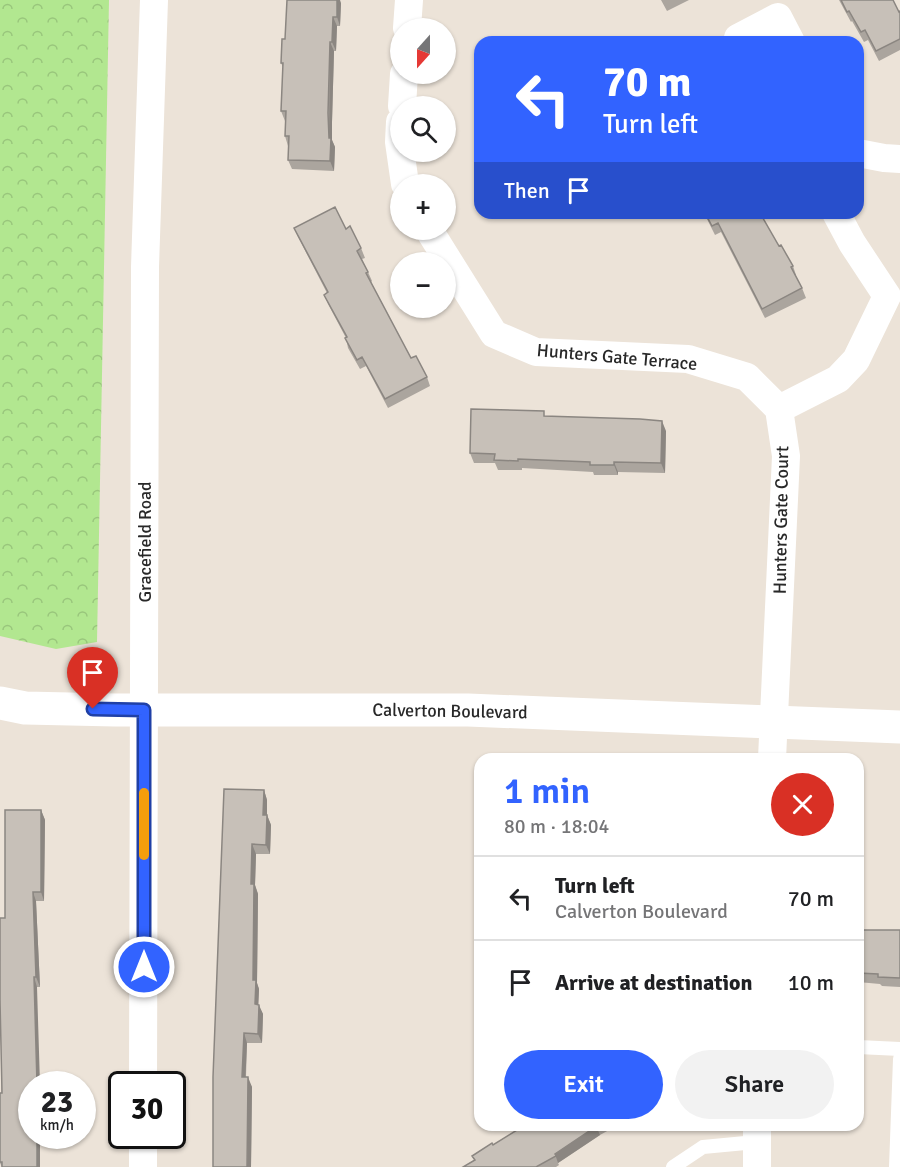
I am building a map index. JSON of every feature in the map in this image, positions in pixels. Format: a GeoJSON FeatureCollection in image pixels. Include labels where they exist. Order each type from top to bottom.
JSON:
{"type":"FeatureCollection","features":[{"type":"Feature","properties":{"kind":"street","name":"Gracefield Road"},"geometry":{"type":"LineString","coordinates":[[143,1071],[145,267],[154,0]]}},
{"type":"Feature","properties":{"kind":"street"},"geometry":{"type":"LineString","coordinates":[[408,18],[409,0]]}},
{"type":"Feature","properties":{"kind":"street"},"geometry":{"type":"LineString","coordinates":[[742,36],[778,17],[788,36]]}},
{"type":"Feature","properties":{"kind":"street"},"geometry":{"type":"LineString","coordinates":[[864,154],[900,159]]}},
{"type":"Feature","properties":{"kind":"street"},"geometry":{"type":"LineString","coordinates":[[779,409],[838,379],[856,360],[893,297],[852,243],[839,219]]}},
{"type":"Feature","properties":{"kind":"street","name":"Hunters Gate Terrace"},"geometry":{"type":"LineString","coordinates":[[435,240],[494,334],[536,352],[688,359],[747,377],[779,409]]}},
{"type":"Feature","properties":{"kind":"street","name":"Hunters Gate Court"},"geometry":{"type":"LineString","coordinates":[[772,753],[786,456],[779,409]]}},
{"type":"Feature","properties":{"kind":"street","name":"Calverton Boulevard"},"geometry":{"type":"LineString","coordinates":[[0,703],[25,708],[144,710],[468,710],[900,727]]}},
{"type":"Feature","properties":{"kind":"street"},"geometry":{"type":"LineString","coordinates":[[143,1149],[143,1167]]}},
{"type":"Feature","properties":{"kind":"lane"},"geometry":{"type":"LineString","coordinates":[[864,1047],[900,1049]]}},
{"type":"Feature","properties":{"kind":"lane"},"geometry":{"type":"LineString","coordinates":[[896,1167],[900,1059]]}},
{"type":"Feature","properties":{"kind":"lane"},"geometry":{"type":"LineString","coordinates":[[673,1167],[703,1147],[757,1145]]}},
{"type":"Feature","properties":{"kind":"green space"},"geometry":{"type":"Polygon","coordinates":[[[0,0],[109,0],[97,642],[56,649],[0,636],[0,0]]]}},
{"type":"Feature","properties":{"kind":"building"},"geometry":{"type":"Polygon","coordinates":[[[287,0],[337,0],[337,17],[333,17],[332,42],[330,42],[328,113],[329,138],[331,138],[330,161],[288,160],[289,136],[285,136],[286,111],[281,111],[282,39],[285,39],[287,0]]]}},
{"type":"Feature","properties":{"kind":"building"},"geometry":{"type":"Polygon","coordinates":[[[841,0],[893,0],[900,11],[900,39],[876,51],[865,30],[861,32],[841,0]]]}},
{"type":"Feature","properties":{"kind":"building"},"geometry":{"type":"Polygon","coordinates":[[[335,207],[346,229],[350,226],[361,248],[357,251],[368,272],[366,273],[411,358],[416,356],[427,377],[385,399],[362,357],[357,360],[345,338],[347,337],[324,295],[328,292],[294,228],[335,207]]]}},
{"type":"Feature","properties":{"kind":"building"},"geometry":{"type":"Polygon","coordinates":[[[708,219],[763,219],[793,266],[791,267],[802,288],[762,309],[718,223],[712,226],[708,219]]]}},
{"type":"Feature","properties":{"kind":"building"},"geometry":{"type":"Polygon","coordinates":[[[471,409],[544,411],[544,416],[662,421],[661,463],[614,462],[614,465],[590,465],[590,462],[494,460],[495,454],[470,453],[471,409]]]}},
{"type":"Feature","properties":{"kind":"building"},"geometry":{"type":"Polygon","coordinates":[[[224,789],[264,790],[263,815],[267,815],[266,845],[252,844],[253,980],[256,980],[255,1004],[259,1005],[258,1034],[244,1033],[242,1077],[248,1077],[247,1167],[213,1167],[213,1077],[224,789]]]}},
{"type":"Feature","properties":{"kind":"building"},"geometry":{"type":"Polygon","coordinates":[[[5,810],[41,810],[41,892],[33,892],[37,1071],[18,1071],[18,1149],[37,1149],[37,1167],[2,1167],[2,1162],[0,1162],[0,1093],[2,1093],[0,918],[5,918],[5,810]]]}},
{"type":"Feature","properties":{"kind":"building"},"geometry":{"type":"Polygon","coordinates":[[[864,930],[900,930],[900,978],[878,977],[878,974],[864,973],[864,930]]]}},
{"type":"Feature","properties":{"kind":"building"},"geometry":{"type":"Polygon","coordinates":[[[515,1131],[589,1131],[555,1154],[556,1156],[536,1167],[463,1167],[475,1160],[472,1156],[492,1143],[493,1145],[515,1131]]]}},
{"type":"Feature","properties":{"kind":"slow traffic"},"geometry":{"type":"LineString","coordinates":[[144,793],[144,855]]}},
{"type":"Feature","properties":{"kind":"route"},"geometry":{"type":"LineString","coordinates":[[93,709],[144,710],[144,967]]}}]}
